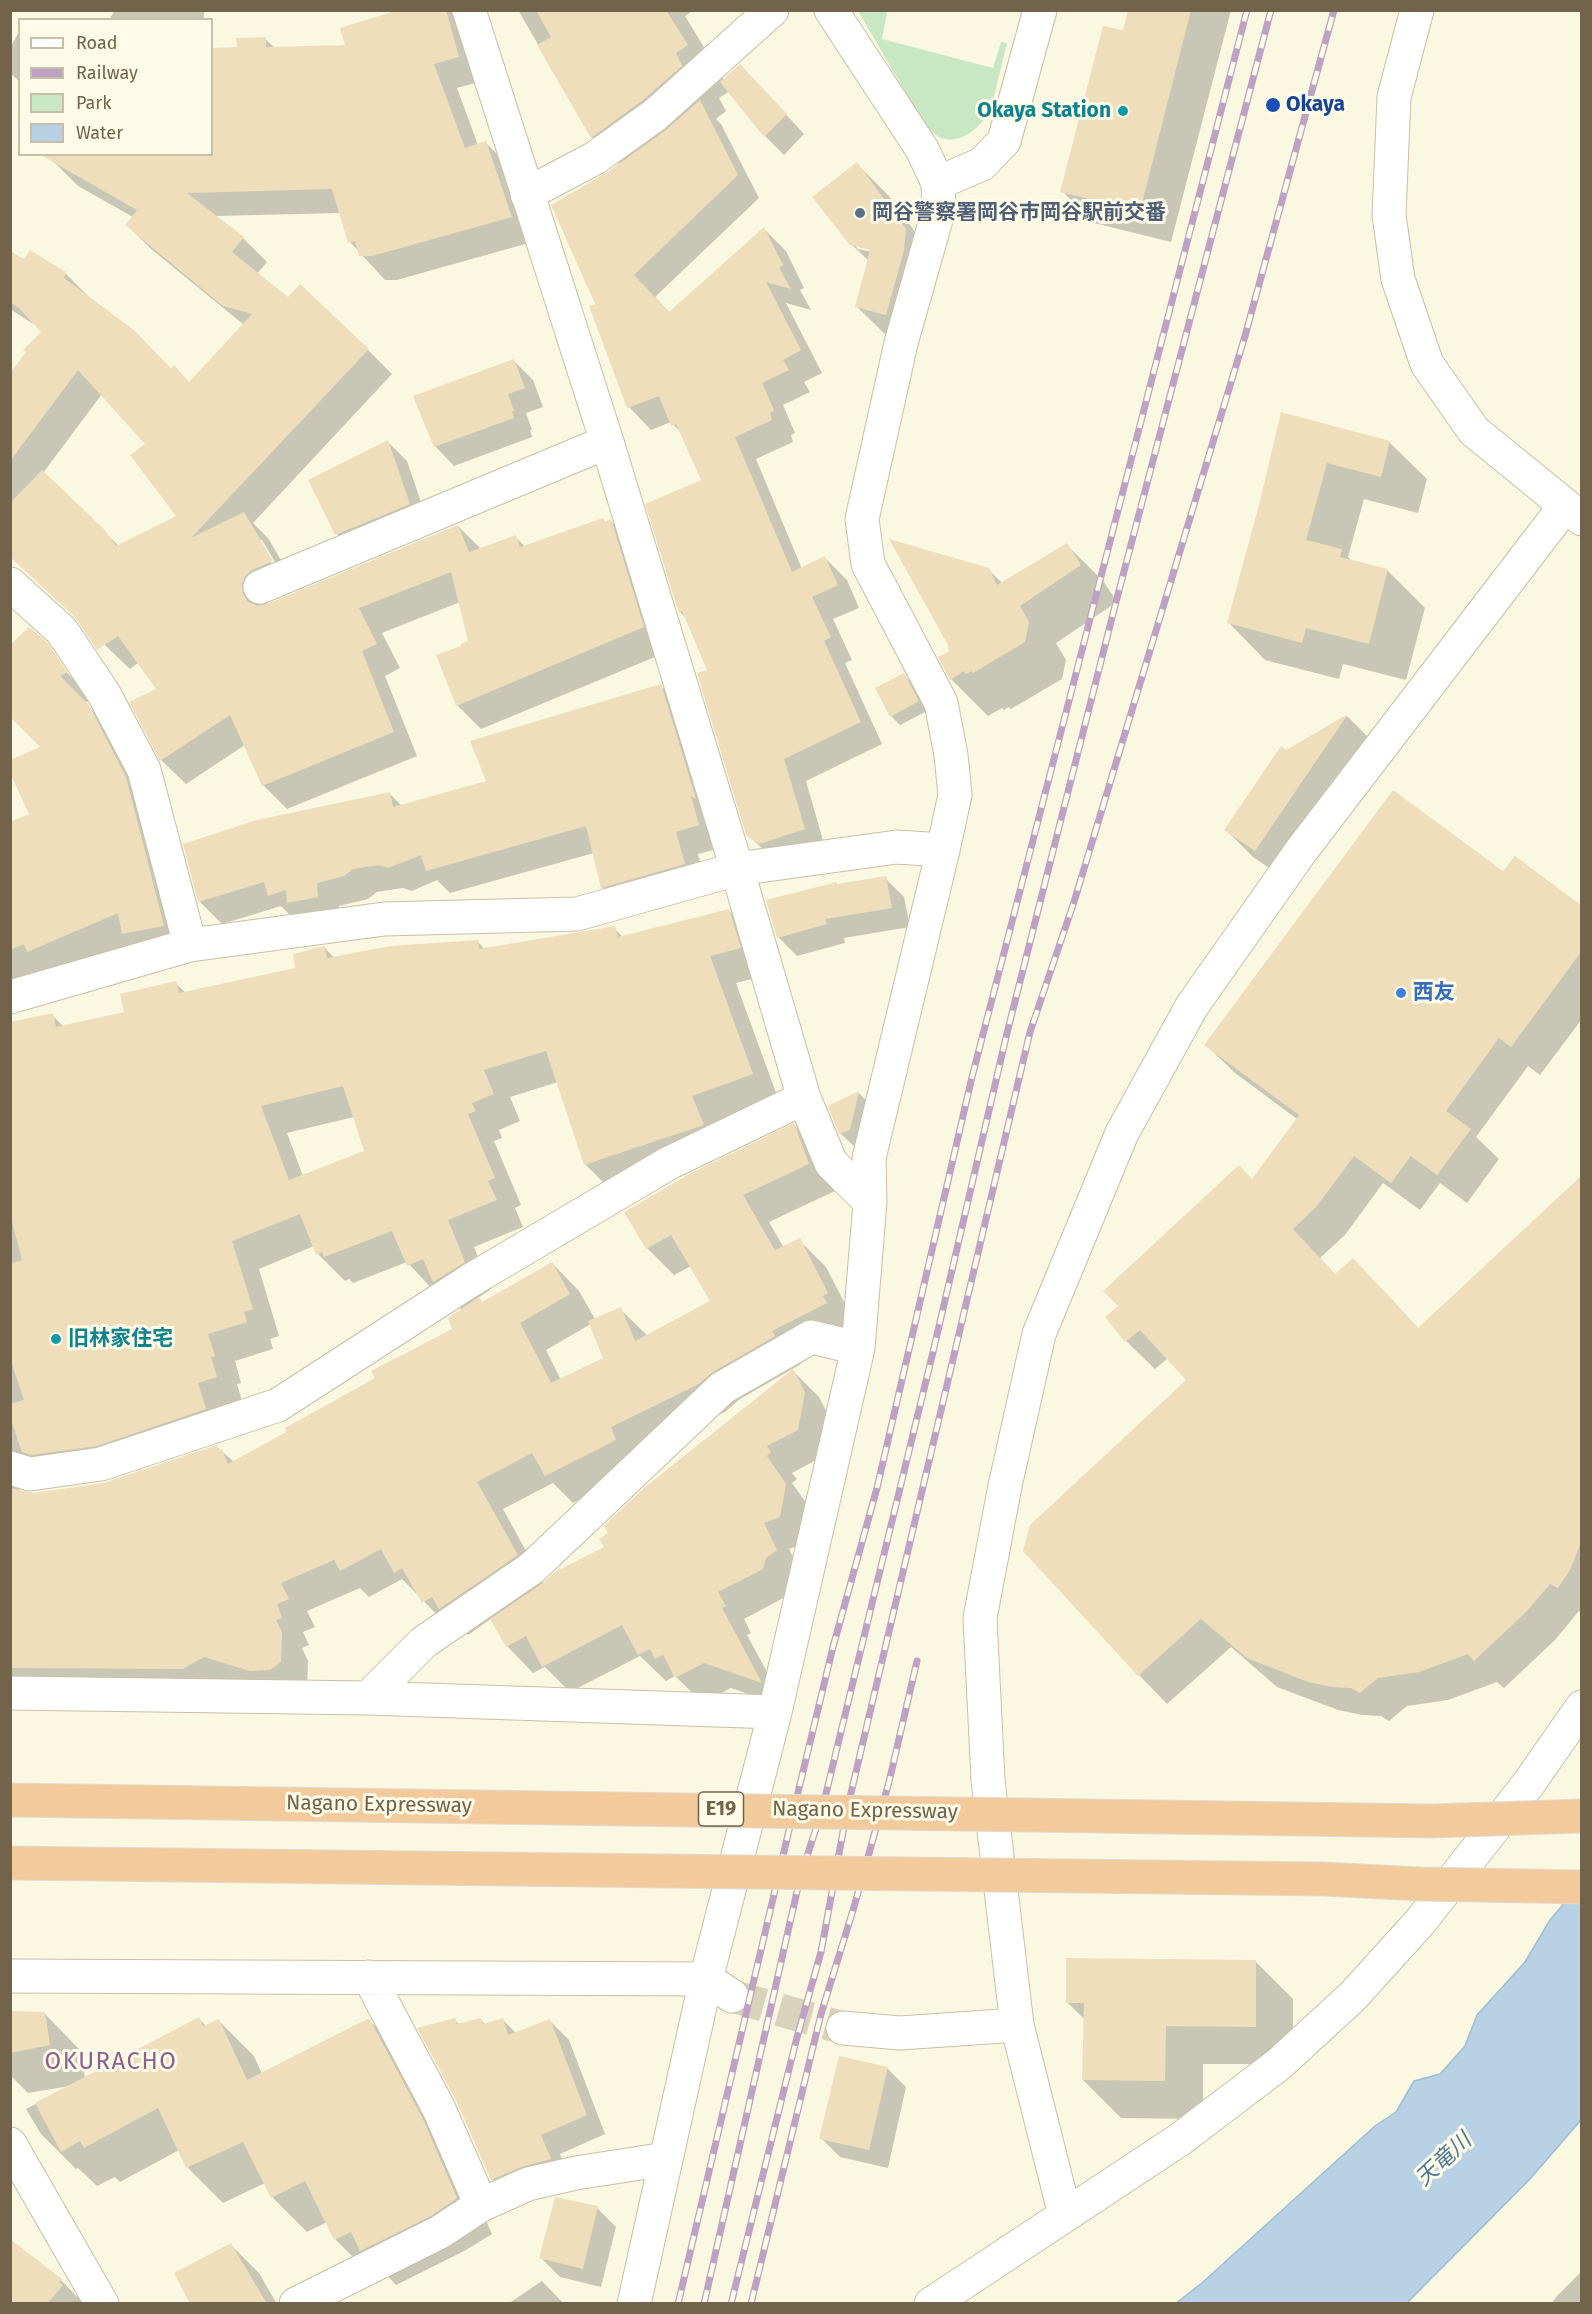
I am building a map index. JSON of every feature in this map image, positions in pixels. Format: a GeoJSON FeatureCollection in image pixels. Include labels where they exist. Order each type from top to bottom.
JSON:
{"type":"FeatureCollection","features":[{"type":"Feature","properties":{"kind":"highway","name":"Nagano Expressway"},"geometry":{"type":"LineString","coordinates":[[10,1800],[1431,1821]]}},
{"type":"Feature","properties":{"kind":"highway"},"geometry":{"type":"LineString","coordinates":[[1431,1821],[1581,1816]]}},
{"type":"Feature","properties":{"kind":"highway"},"geometry":{"type":"LineString","coordinates":[[1431,1821],[1581,1832]]}},
{"type":"Feature","properties":{"kind":"highway"},"geometry":{"type":"LineString","coordinates":[[10,1863],[1322,1879],[1421,1884],[1581,1887]]}},
{"type":"Feature","properties":{"kind":"highway"},"geometry":{"type":"LineString","coordinates":[[1421,1884],[1581,1906]]}},
{"type":"Feature","properties":{"kind":"street"},"geometry":{"type":"LineString","coordinates":[[469,10],[607,442],[804,1098],[831,1163],[870,1202]]}},
{"type":"Feature","properties":{"kind":"street"},"geometry":{"type":"LineString","coordinates":[[527,194],[595,158],[655,115],[772,10]]}},
{"type":"Feature","properties":{"kind":"street"},"geometry":{"type":"LineString","coordinates":[[634,2304],[666,2159],[719,1988],[775,1712],[858,1348],[870,1202],[869,1158],[944,850],[955,795],[951,755],[941,703],[868,564],[862,519],[901,344],[939,209],[938,183],[922,149],[831,10]]}},
{"type":"Feature","properties":{"kind":"street"},"geometry":{"type":"LineString","coordinates":[[938,183],[982,164],[1004,141],[1040,10]]}},
{"type":"Feature","properties":{"kind":"street"},"geometry":{"type":"LineString","coordinates":[[1065,2215],[1017,2025],[988,1780],[980,1618],[1005,1486],[1039,1334],[1122,1133],[1192,1006],[1301,851],[1573,512],[1474,431],[1427,364],[1398,279],[1389,215],[1394,97],[1417,10]]}},
{"type":"Feature","properties":{"kind":"street"},"geometry":{"type":"LineString","coordinates":[[260,587],[607,442]]}},
{"type":"Feature","properties":{"kind":"street"},"geometry":{"type":"LineString","coordinates":[[10,584],[62,632],[104,694],[144,770],[190,945]]}},
{"type":"Feature","properties":{"kind":"street"},"geometry":{"type":"LineString","coordinates":[[10,997],[190,945],[384,919],[577,914],[737,869],[897,847],[944,850]]}},
{"type":"Feature","properties":{"kind":"street"},"geometry":{"type":"LineString","coordinates":[[10,1468],[30,1474],[101,1464],[278,1405],[471,1280],[669,1163],[804,1098]]}},
{"type":"Feature","properties":{"kind":"street"},"geometry":{"type":"LineString","coordinates":[[368,1698],[424,1642],[532,1568],[722,1388],[811,1337],[858,1348]]}},
{"type":"Feature","properties":{"kind":"street"},"geometry":{"type":"LineString","coordinates":[[10,1693],[368,1698],[775,1712]]}},
{"type":"Feature","properties":{"kind":"street"},"geometry":{"type":"LineString","coordinates":[[931,2304],[1179,2140],[1279,2064],[1353,1996],[1420,1922],[1529,1783],[1581,1707]]}},
{"type":"Feature","properties":{"kind":"street"},"geometry":{"type":"LineString","coordinates":[[10,1976],[369,1977],[719,1988]]}},
{"type":"Feature","properties":{"kind":"street"},"geometry":{"type":"LineString","coordinates":[[369,1977],[439,2109],[481,2205]]}},
{"type":"Feature","properties":{"kind":"street"},"geometry":{"type":"LineString","coordinates":[[843,2028],[900,2033],[1017,2025]]}},
{"type":"Feature","properties":{"kind":"street"},"geometry":{"type":"LineString","coordinates":[[13,2159],[102,2304]]}},
{"type":"Feature","properties":{"kind":"street"},"geometry":{"type":"LineString","coordinates":[[297,2304],[440,2232],[481,2205],[528,2184],[576,2173],[666,2159]]}},
{"type":"Feature","properties":{"kind":"green space"},"geometry":{"type":"Polygon","coordinates":[[[858,11],[887,13],[882,39],[993,68],[1001,42],[1007,43],[991,109],[982,122],[969,133],[955,139],[939,137],[924,124],[858,11]]]}},
{"type":"Feature","properties":{"kind":"water","name":"天竜川"},"geometry":{"type":"Polygon","coordinates":[[[1581,1883],[1581,2120],[1530,2179],[1407,2303],[1175,2304],[1203,2282],[1375,2126],[1396,2112],[1414,2081],[1440,2074],[1465,2046],[1477,2015],[1525,1962],[1550,1920],[1581,1883]]]}},
{"type":"Feature","properties":{"kind":"building"},"geometry":{"type":"Polygon","coordinates":[[[398,10],[446,10],[459,57],[434,64],[465,148],[486,141],[512,217],[372,256],[359,256],[355,241],[348,243],[332,189],[187,193],[244,237],[232,252],[288,297],[300,284],[369,349],[191,538],[244,512],[273,561],[252,570],[245,576],[242,584],[243,594],[248,602],[258,606],[458,525],[469,552],[516,535],[520,547],[603,518],[605,522],[611,519],[644,627],[456,706],[436,655],[468,641],[451,572],[359,608],[377,644],[362,651],[394,732],[262,786],[230,715],[160,761],[129,702],[156,689],[118,636],[97,650],[75,617],[10,557],[10,503],[42,470],[105,530],[116,546],[176,516],[130,455],[145,444],[78,370],[10,461],[10,373],[26,352],[23,350],[41,332],[18,307],[10,302],[10,251],[24,259],[30,250],[66,272],[64,278],[134,330],[171,368],[174,365],[189,382],[252,314],[223,306],[125,225],[137,210],[42,156],[213,156],[213,48],[237,47],[236,38],[266,37],[266,47],[345,45],[340,28],[398,10]]]}},
{"type":"Feature","properties":{"kind":"building"},"geometry":{"type":"Polygon","coordinates":[[[536,10],[666,10],[688,45],[676,53],[682,66],[643,100],[591,138],[537,45],[551,37],[536,10]]]}},
{"type":"Feature","properties":{"kind":"building","name":"Okaya Station"},"geometry":{"type":"Polygon","coordinates":[[[1128,10],[1191,10],[1140,211],[1060,192],[1103,26],[1123,30],[1128,10]]]}},
{"type":"Feature","properties":{"kind":"building"},"geometry":{"type":"Polygon","coordinates":[[[740,64],[787,114],[764,137],[720,82],[740,64]]]}},
{"type":"Feature","properties":{"kind":"building"},"geometry":{"type":"Polygon","coordinates":[[[700,100],[738,175],[634,275],[669,312],[764,227],[783,265],[779,268],[791,289],[766,282],[801,350],[783,360],[789,370],[762,383],[774,410],[770,413],[772,420],[735,437],[792,572],[825,556],[838,585],[812,597],[831,637],[824,641],[861,722],[784,759],[805,829],[759,844],[746,835],[697,673],[707,670],[682,611],[679,613],[645,504],[701,480],[676,424],[671,426],[659,396],[627,408],[589,306],[595,304],[551,205],[606,173],[666,130],[700,100]]]}},
{"type":"Feature","properties":{"kind":"building","name":"岡谷警察署岡谷市岡谷駅前交番"},"geometry":{"type":"Polygon","coordinates":[[[857,162],[906,229],[904,250],[886,315],[855,307],[870,250],[850,245],[812,197],[857,162]]]}},
{"type":"Feature","properties":{"kind":"building"},"geometry":{"type":"Polygon","coordinates":[[[514,359],[525,388],[508,394],[514,418],[434,447],[413,396],[514,359]]]}},
{"type":"Feature","properties":{"kind":"building"},"geometry":{"type":"Polygon","coordinates":[[[1281,412],[1390,441],[1381,477],[1327,463],[1306,540],[1342,549],[1340,557],[1388,569],[1369,644],[1306,628],[1302,643],[1227,623],[1281,412]]]}},
{"type":"Feature","properties":{"kind":"building"},"geometry":{"type":"Polygon","coordinates":[[[388,440],[410,504],[335,535],[308,480],[388,440]]]}},
{"type":"Feature","properties":{"kind":"building"},"geometry":{"type":"Polygon","coordinates":[[[889,539],[989,568],[997,585],[1067,543],[1081,565],[1020,606],[1029,622],[1025,642],[973,673],[972,671],[966,674],[964,671],[950,680],[938,657],[950,651],[947,648],[949,647],[889,539]]]}},
{"type":"Feature","properties":{"kind":"building"},"geometry":{"type":"Polygon","coordinates":[[[29,627],[48,643],[67,672],[60,676],[89,705],[126,777],[164,926],[122,934],[118,913],[27,952],[24,944],[10,950],[10,822],[29,814],[10,773],[10,760],[40,747],[10,717],[10,645],[29,627]]]}},
{"type":"Feature","properties":{"kind":"building"},"geometry":{"type":"Polygon","coordinates":[[[904,673],[919,701],[890,717],[875,688],[904,673]]]}},
{"type":"Feature","properties":{"kind":"building"},"geometry":{"type":"Polygon","coordinates":[[[661,684],[696,799],[691,796],[699,825],[676,832],[685,864],[601,888],[586,826],[426,871],[421,855],[388,868],[379,865],[353,869],[344,876],[317,883],[318,897],[287,903],[286,890],[268,896],[264,882],[198,902],[183,844],[257,820],[390,792],[393,807],[486,781],[470,741],[661,684]]]}},
{"type":"Feature","properties":{"kind":"building"},"geometry":{"type":"Polygon","coordinates":[[[1348,714],[1255,851],[1224,830],[1281,746],[1286,750],[1348,714]]]}},
{"type":"Feature","properties":{"kind":"building"},"geometry":{"type":"Polygon","coordinates":[[[1393,790],[1503,871],[1515,856],[1581,905],[1581,952],[1511,1047],[1499,1038],[1446,1111],[1471,1129],[1437,1175],[1411,1156],[1391,1183],[1354,1156],[1317,1206],[1293,1229],[1335,1274],[1353,1258],[1418,1328],[1581,1176],[1581,1542],[1570,1570],[1558,1588],[1550,1584],[1526,1612],[1474,1661],[1468,1654],[1419,1672],[1378,1678],[1360,1693],[1351,1688],[1308,1682],[1247,1658],[1201,1619],[1138,1676],[1023,1551],[1030,1525],[1186,1380],[1140,1330],[1125,1342],[1105,1317],[1118,1306],[1103,1291],[1239,1165],[1252,1179],[1299,1115],[1204,1045],[1393,790]]]}},
{"type":"Feature","properties":{"kind":"building"},"geometry":{"type":"Polygon","coordinates":[[[886,876],[892,908],[825,919],[827,924],[777,938],[766,900],[837,882],[837,884],[886,876]]]}},
{"type":"Feature","properties":{"kind":"building"},"geometry":{"type":"Polygon","coordinates":[[[729,909],[741,948],[710,956],[753,1074],[692,1096],[704,1125],[584,1165],[546,1051],[484,1070],[494,1094],[472,1103],[476,1111],[468,1114],[495,1178],[488,1181],[497,1200],[448,1220],[465,1262],[433,1282],[423,1259],[407,1266],[392,1231],[324,1257],[322,1252],[316,1255],[300,1214],[232,1241],[253,1309],[244,1312],[247,1322],[208,1334],[215,1356],[211,1357],[217,1377],[198,1383],[206,1409],[97,1446],[31,1455],[22,1452],[10,1417],[10,1404],[24,1400],[10,1358],[10,1264],[22,1260],[10,1214],[10,1022],[53,1013],[56,1027],[124,1012],[120,994],[176,981],[179,993],[295,968],[293,954],[325,946],[327,958],[390,946],[478,940],[479,949],[615,926],[618,937],[729,909]],[[343,1086],[261,1106],[289,1180],[364,1151],[343,1086]]]}},
{"type":"Feature","properties":{"kind":"building"},"geometry":{"type":"Polygon","coordinates":[[[859,1091],[850,1130],[839,1134],[828,1106],[859,1091]]]}},
{"type":"Feature","properties":{"kind":"building"},"geometry":{"type":"Polygon","coordinates":[[[794,1123],[809,1164],[743,1195],[775,1250],[800,1238],[828,1293],[823,1296],[827,1303],[772,1331],[775,1336],[713,1372],[697,1385],[611,1427],[616,1440],[545,1476],[532,1453],[477,1482],[518,1555],[439,1609],[432,1597],[422,1603],[402,1568],[394,1573],[381,1549],[340,1571],[334,1560],[281,1583],[289,1599],[277,1604],[282,1618],[276,1620],[282,1632],[281,1662],[270,1670],[250,1671],[204,1657],[183,1669],[10,1668],[10,1488],[33,1493],[104,1483],[217,1445],[219,1450],[222,1449],[228,1464],[286,1432],[285,1428],[375,1378],[371,1371],[452,1329],[448,1318],[479,1297],[482,1302],[552,1262],[570,1294],[520,1323],[551,1383],[603,1358],[588,1321],[621,1307],[635,1341],[710,1301],[671,1235],[646,1249],[624,1212],[693,1172],[794,1123]]]}},
{"type":"Feature","properties":{"kind":"building"},"geometry":{"type":"Polygon","coordinates":[[[793,1369],[805,1392],[798,1430],[767,1446],[771,1452],[767,1456],[786,1484],[780,1517],[764,1523],[777,1550],[766,1558],[763,1569],[718,1592],[726,1606],[722,1608],[762,1683],[704,1663],[675,1678],[663,1655],[655,1659],[650,1649],[638,1655],[622,1625],[542,1667],[526,1636],[506,1647],[490,1619],[543,1583],[555,1572],[604,1547],[599,1539],[608,1533],[604,1526],[644,1488],[793,1369]]]}},
{"type":"Feature","properties":{"kind":"building"},"geometry":{"type":"Polygon","coordinates":[[[1066,1958],[1256,1960],[1256,2027],[1166,2026],[1165,2081],[1082,2080],[1084,2003],[1066,2003],[1066,1958]]]}},
{"type":"Feature","properties":{"kind":"building"},"geometry":{"type":"Polygon","coordinates":[[[10,2011],[45,2012],[50,2045],[10,2053],[10,2011]]]}},
{"type":"Feature","properties":{"kind":"building"},"geometry":{"type":"Polygon","coordinates":[[[199,2017],[203,2026],[219,2019],[247,2080],[369,2018],[422,2117],[457,2198],[431,2216],[360,2251],[351,2232],[334,2240],[305,2181],[271,2198],[243,2142],[186,2168],[158,2108],[84,2148],[80,2141],[61,2152],[35,2103],[199,2017]]]}},
{"type":"Feature","properties":{"kind":"building"},"geometry":{"type":"Polygon","coordinates":[[[455,2018],[457,2024],[481,2018],[483,2024],[503,2018],[508,2035],[550,2019],[587,2115],[541,2135],[551,2159],[521,2167],[491,2180],[456,2100],[417,2028],[455,2018]]]}},
{"type":"Feature","properties":{"kind":"building"},"geometry":{"type":"Polygon","coordinates":[[[839,2056],[888,2067],[869,2150],[819,2139],[839,2056]]]}},
{"type":"Feature","properties":{"kind":"building"},"geometry":{"type":"Polygon","coordinates":[[[555,2197],[598,2206],[583,2269],[539,2258],[555,2197]]]}},
{"type":"Feature","properties":{"kind":"building"},"geometry":{"type":"Polygon","coordinates":[[[10,2239],[62,2279],[59,2282],[63,2285],[47,2304],[10,2304],[10,2239]]]}},
{"type":"Feature","properties":{"kind":"building"},"geometry":{"type":"Polygon","coordinates":[[[231,2243],[267,2304],[190,2304],[174,2273],[231,2243]]]}},
{"type":"Feature","properties":{"kind":"tunnel"},"geometry":{"type":"LineString","coordinates":[[732,1996],[843,2028]]}},
{"type":"Feature","properties":{"kind":"railway"},"geometry":{"type":"LineString","coordinates":[[678,2304],[833,1647],[877,1488],[972,1077],[1247,10]]}},
{"type":"Feature","properties":{"kind":"railway"},"geometry":{"type":"LineString","coordinates":[[704,2304],[800,1878],[822,1810],[933,1352],[1007,1033],[1116,602],[1271,10]]}},
{"type":"Feature","properties":{"kind":"railway"},"geometry":{"type":"LineString","coordinates":[[731,2304],[796,2041],[821,1952],[847,1810],[1030,1032],[1074,902],[1245,336],[1334,10]]}},
{"type":"Feature","properties":{"kind":"railway"},"geometry":{"type":"LineString","coordinates":[[751,2304],[821,2014],[889,1782],[917,1661]]}},
{"type":"Feature","properties":{"kind":"place","name":"Okaya"},"geometry":{"type":"Point","coordinates":[1273,105]}},
{"type":"Feature","properties":{"kind":"place","name":"Okaya Station"},"geometry":{"type":"Point","coordinates":[1123,111]}},
{"type":"Feature","properties":{"kind":"place","name":"岡谷警察署岡谷市岡谷駅前交番"},"geometry":{"type":"Point","coordinates":[860,213]}},
{"type":"Feature","properties":{"kind":"place","name":"西友"},"geometry":{"type":"Point","coordinates":[1401,993]}},
{"type":"Feature","properties":{"kind":"place","name":"旧林家住宅"},"geometry":{"type":"Point","coordinates":[56,1339]}},
{"type":"Feature","properties":{"kind":"district","name":"OKURACHO"},"geometry":{"type":"Point","coordinates":[111,2062]}}]}
